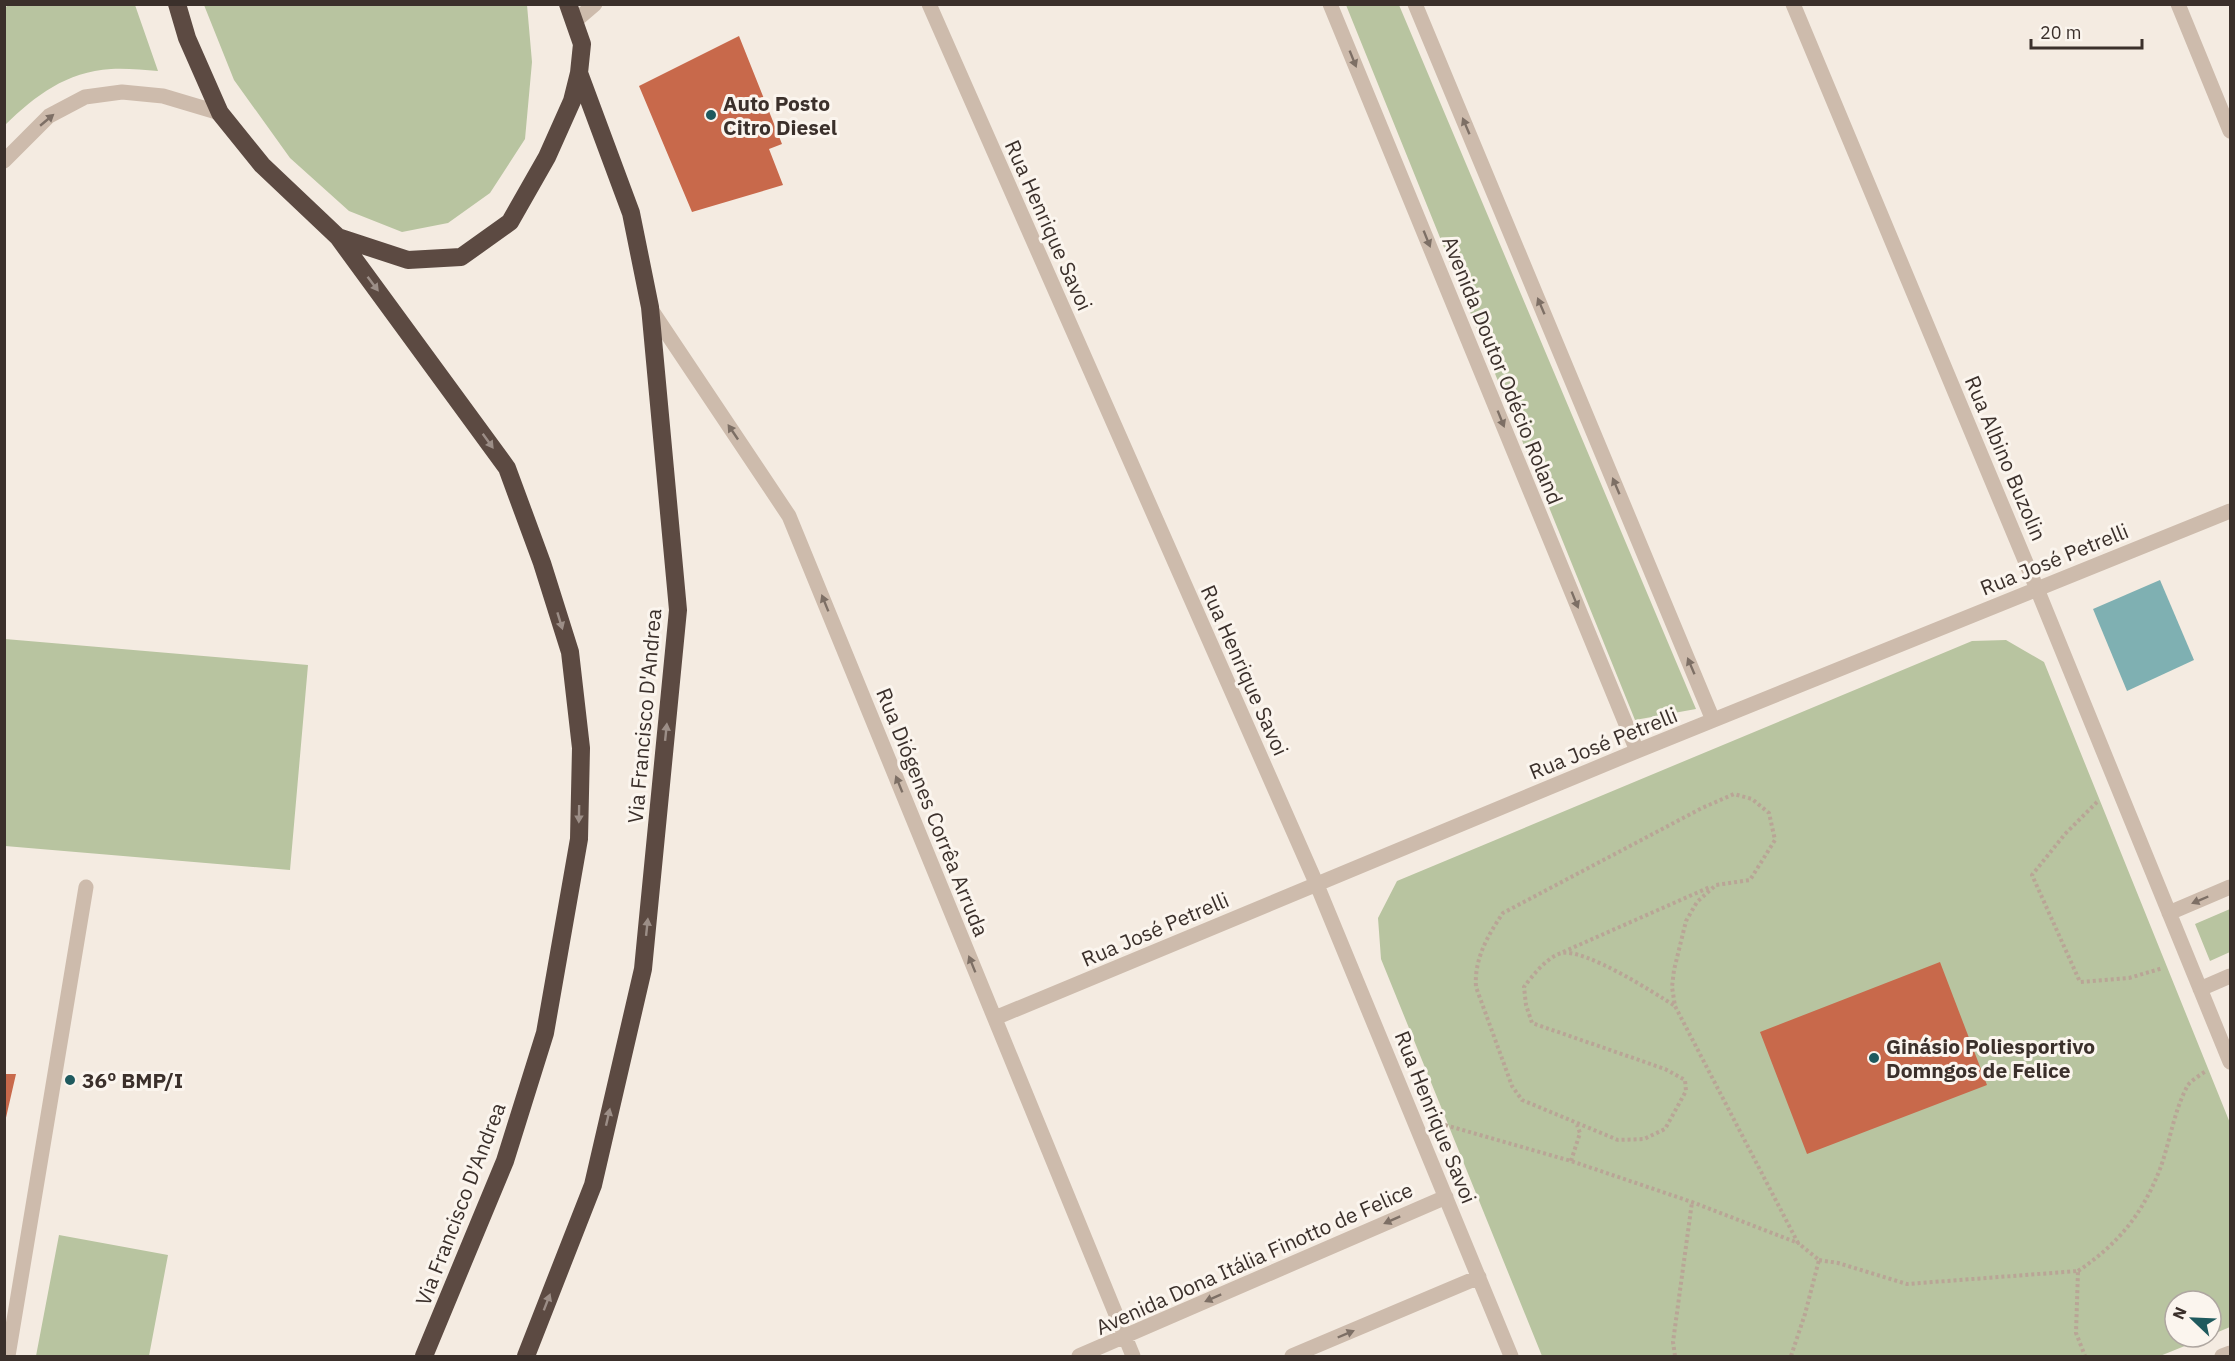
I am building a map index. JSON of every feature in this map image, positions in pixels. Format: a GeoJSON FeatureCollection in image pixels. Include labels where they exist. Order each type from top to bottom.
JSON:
{"type":"FeatureCollection","features":[{"type":"Feature","properties":{"kind":"highway","name":"Via Francisco D'Andrea"},"geometry":{"type":"LineString","coordinates":[[177,4],[187,38],[220,113],[262,165],[338,237],[507,468],[542,562],[570,652],[581,748],[579,839],[545,1033],[505,1161],[424,1356]]}},
{"type":"Feature","properties":{"kind":"highway"},"geometry":{"type":"LineString","coordinates":[[338,237],[408,260],[461,257],[510,222],[547,158],[572,101],[579,73],[582,44],[571,13]]}},
{"type":"Feature","properties":{"kind":"highway","name":"Via Francisco D'Andrea"},"geometry":{"type":"LineString","coordinates":[[526,1356],[592,1185],[643,969],[678,610],[650,307],[631,213],[579,73]]}},
{"type":"Feature","properties":{"kind":"street"},"geometry":{"type":"LineString","coordinates":[[571,13],[595,4]]}},
{"type":"Feature","properties":{"kind":"street","name":"Rua Henrique Savoi"},"geometry":{"type":"LineString","coordinates":[[929,4],[1317,885],[1511,1356]]}},
{"type":"Feature","properties":{"kind":"street","name":"Avenida Doutor Odécio Roland"},"geometry":{"type":"LineString","coordinates":[[1330,4],[1637,751]]}},
{"type":"Feature","properties":{"kind":"street"},"geometry":{"type":"LineString","coordinates":[[1415,4],[1713,720]]}},
{"type":"Feature","properties":{"kind":"street","name":"Rua Albino Buzolin"},"geometry":{"type":"LineString","coordinates":[[1793,4],[2037,589],[2230,1062]]}},
{"type":"Feature","properties":{"kind":"street"},"geometry":{"type":"LineString","coordinates":[[2178,4],[2230,131]]}},
{"type":"Feature","properties":{"kind":"street"},"geometry":{"type":"LineString","coordinates":[[4,161],[49,116],[85,97],[122,92],[163,96],[220,113]]}},
{"type":"Feature","properties":{"kind":"street","name":"Rua Diógenes Corrêa Arruda"},"geometry":{"type":"LineString","coordinates":[[650,307],[789,516],[1133,1356]]}},
{"type":"Feature","properties":{"kind":"street","name":"Rua José Petrelli"},"geometry":{"type":"LineString","coordinates":[[995,1018],[1637,751],[2230,511]]}},
{"type":"Feature","properties":{"kind":"street"},"geometry":{"type":"LineString","coordinates":[[8,1356],[86,887]]}},
{"type":"Feature","properties":{"kind":"street"},"geometry":{"type":"LineString","coordinates":[[2169,913],[2230,887]]}},
{"type":"Feature","properties":{"kind":"street"},"geometry":{"type":"LineString","coordinates":[[2200,988],[2230,976]]}},
{"type":"Feature","properties":{"kind":"street","name":"Avenida Dona Itália Finotto de Felice"},"geometry":{"type":"LineString","coordinates":[[1079,1356],[1446,1197]]}},
{"type":"Feature","properties":{"kind":"street"},"geometry":{"type":"LineString","coordinates":[[1292,1356],[1479,1277]]}},
{"type":"Feature","properties":{"kind":"street"},"geometry":{"type":"LineString","coordinates":[[2222,1356],[2230,1353]]}},
{"type":"Feature","properties":{"kind":"path"},"geometry":{"type":"LineString","coordinates":[[2116,783],[2065,834],[2032,875],[2080,982],[2129,978],[2188,960]]}},
{"type":"Feature","properties":{"kind":"path"},"geometry":{"type":"LineString","coordinates":[[1734,794],[1752,799],[1769,813],[1775,840],[1750,880],[1716,885],[1560,953],[1537,969],[1524,987],[1526,1005],[1532,1023],[1665,1070],[1685,1080],[1686,1091],[1665,1129],[1644,1139],[1618,1140],[1522,1100],[1512,1086],[1476,987],[1475,974],[1489,934],[1503,913],[1702,808],[1734,794]]}},
{"type":"Feature","properties":{"kind":"path"},"geometry":{"type":"LineString","coordinates":[[1716,885],[1697,902],[1686,921],[1672,987],[1675,1006],[1798,1242]]}},
{"type":"Feature","properties":{"kind":"path"},"geometry":{"type":"LineString","coordinates":[[1560,953],[1579,954],[1675,1006]]}},
{"type":"Feature","properties":{"kind":"path"},"geometry":{"type":"LineString","coordinates":[[1412,1116],[1571,1161],[1692,1202],[1798,1242],[1820,1260],[1838,1263],[1907,1284],[2078,1271],[2101,1256],[2127,1230],[2145,1202],[2160,1169],[2189,1083],[2209,1069]]}},
{"type":"Feature","properties":{"kind":"path"},"geometry":{"type":"LineString","coordinates":[[1571,1161],[1580,1133],[1577,1124]]}},
{"type":"Feature","properties":{"kind":"path"},"geometry":{"type":"LineString","coordinates":[[1675,1356],[1673,1342],[1692,1202]]}},
{"type":"Feature","properties":{"kind":"path"},"geometry":{"type":"LineString","coordinates":[[1791,1356],[1820,1260]]}},
{"type":"Feature","properties":{"kind":"path"},"geometry":{"type":"LineString","coordinates":[[2078,1271],[2076,1333],[2085,1356]]}},
{"type":"Feature","properties":{"kind":"green space"},"geometry":{"type":"Polygon","coordinates":[[[9,4],[135,5],[158,71],[111,69],[80,75],[40,95],[5,125],[4,9],[9,4]]]}},
{"type":"Feature","properties":{"kind":"green space"},"geometry":{"type":"Polygon","coordinates":[[[204,5],[527,5],[532,62],[525,139],[490,193],[448,223],[402,232],[349,211],[290,158],[234,80],[204,5]]]}},
{"type":"Feature","properties":{"kind":"green space"},"geometry":{"type":"Polygon","coordinates":[[[1346,5],[1399,5],[1696,709],[1635,720],[1346,5]]]}},
{"type":"Feature","properties":{"kind":"green space"},"geometry":{"type":"Polygon","coordinates":[[[5,639],[308,665],[290,870],[5,846],[5,639]]]}},
{"type":"Feature","properties":{"kind":"green space"},"geometry":{"type":"Polygon","coordinates":[[[2006,640],[2044,662],[2230,1123],[2230,1327],[2223,1330],[2223,1289],[2163,1289],[2163,1349],[2177,1349],[2160,1356],[1542,1356],[1381,959],[1378,918],[1397,881],[1972,641],[2006,640]]]}},
{"type":"Feature","properties":{"kind":"green space"},"geometry":{"type":"Polygon","coordinates":[[[2230,909],[2230,952],[2210,961],[2195,924],[2230,909]]]}},
{"type":"Feature","properties":{"kind":"green space"},"geometry":{"type":"Polygon","coordinates":[[[59,1235],[168,1255],[149,1356],[36,1356],[59,1235]]]}},
{"type":"Feature","properties":{"kind":"water"},"geometry":{"type":"Polygon","coordinates":[[[2160,580],[2194,660],[2127,691],[2093,609],[2160,580]]]}},
{"type":"Feature","properties":{"kind":"building","name":"Auto Posto Citro Diesel"},"geometry":{"type":"Polygon","coordinates":[[[739,36],[782,144],[769,149],[783,185],[692,212],[639,86],[739,36]]]}},
{"type":"Feature","properties":{"kind":"building","name":"Ginásio Poliesportivo Domngos de Felice"},"geometry":{"type":"Polygon","coordinates":[[[1940,962],[1987,1085],[1807,1154],[1760,1032],[1940,962]]]}},
{"type":"Feature","properties":{"kind":"building"},"geometry":{"type":"Polygon","coordinates":[[[5,1074],[16,1074],[5,1122],[5,1074]]]}},
{"type":"Feature","properties":{"kind":"place","name":"Auto Posto Citro Diesel"},"geometry":{"type":"Point","coordinates":[711,115]}},
{"type":"Feature","properties":{"kind":"place","name":"Ginásio Poliesportivo Domngos de Felice"},"geometry":{"type":"Point","coordinates":[1874,1058]}},
{"type":"Feature","properties":{"kind":"place","name":"36º BMP/I"},"geometry":{"type":"Point","coordinates":[70,1080]}}]}
